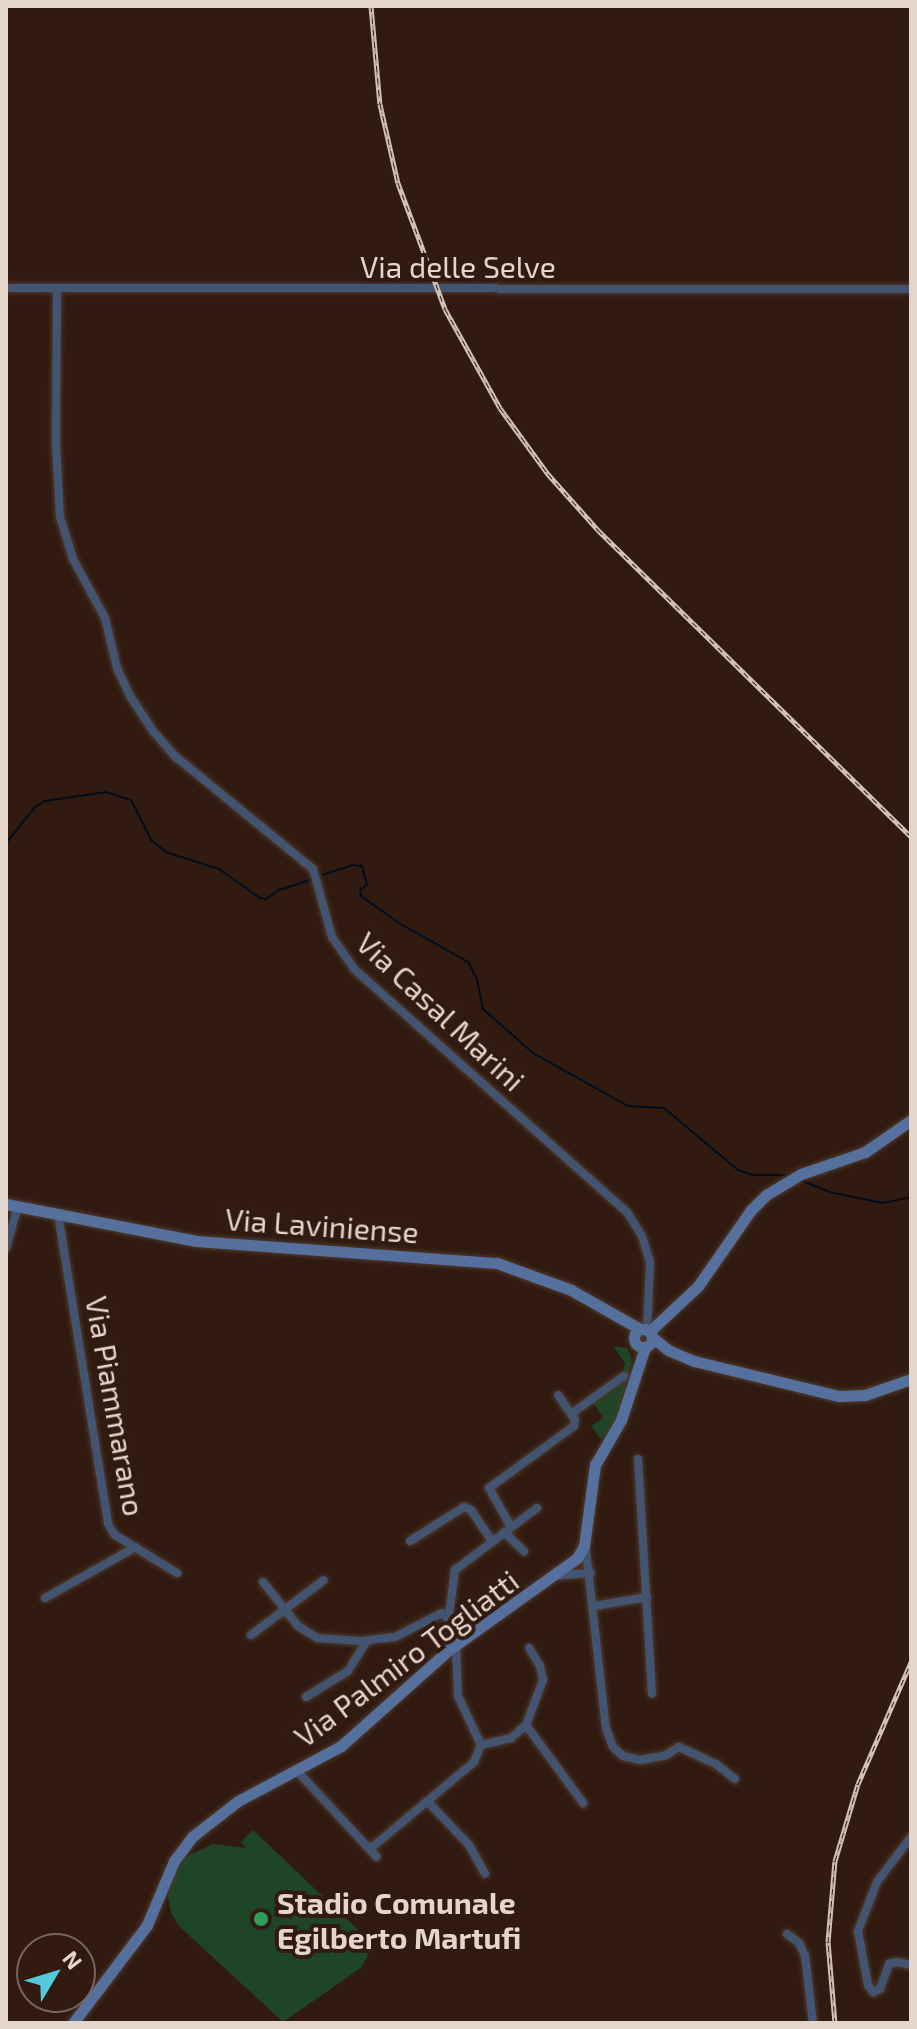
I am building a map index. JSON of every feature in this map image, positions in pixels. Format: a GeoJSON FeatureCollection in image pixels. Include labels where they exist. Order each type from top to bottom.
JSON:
{"type":"FeatureCollection","features":[{"type":"Feature","properties":{"kind":"street","name":"Via delle Selve"},"geometry":{"type":"LineString","coordinates":[[6,288],[911,289]]}},
{"type":"Feature","properties":{"kind":"street","name":"Via Casal Marini"},"geometry":{"type":"LineString","coordinates":[[57,290],[56,446],[60,517],[73,559],[105,618],[117,668],[130,696],[153,731],[180,761],[311,867],[318,877],[333,940],[357,972],[627,1212],[642,1236],[650,1262],[643,1340]]}},
{"type":"Feature","properties":{"kind":"street"},"geometry":{"type":"LineString","coordinates":[[735,1779],[716,1764],[679,1747],[659,1757],[637,1760],[623,1756],[611,1743],[605,1723],[591,1573],[584,1542],[595,1465],[621,1420],[643,1340],[698,1286],[751,1210],[766,1195],[808,1171],[865,1152],[911,1120]]}},
{"type":"Feature","properties":{"kind":"street"},"geometry":{"type":"LineString","coordinates":[[6,1248],[12,1205]]}},
{"type":"Feature","properties":{"kind":"street","name":"Via Laviniense"},"geometry":{"type":"LineString","coordinates":[[12,1205],[196,1241],[488,1262],[550,1280],[625,1320],[643,1340],[698,1362],[839,1396],[865,1395],[911,1379]]}},
{"type":"Feature","properties":{"kind":"street","name":"Via Piammarano"},"geometry":{"type":"LineString","coordinates":[[58,1214],[108,1524],[115,1535],[177,1573]]}},
{"type":"Feature","properties":{"kind":"street"},"geometry":{"type":"LineString","coordinates":[[571,1414],[624,1376]]}},
{"type":"Feature","properties":{"kind":"street"},"geometry":{"type":"LineString","coordinates":[[524,1551],[490,1496],[490,1486],[573,1428],[575,1421],[558,1395]]}},
{"type":"Feature","properties":{"kind":"street"},"geometry":{"type":"LineString","coordinates":[[638,1459],[652,1694]]}},
{"type":"Feature","properties":{"kind":"street"},"geometry":{"type":"LineString","coordinates":[[410,1541],[464,1507],[471,1510],[492,1541]]}},
{"type":"Feature","properties":{"kind":"street"},"geometry":{"type":"LineString","coordinates":[[444,1653],[455,1570],[537,1508]]}},
{"type":"Feature","properties":{"kind":"street","name":"Via Palmiro Togliatti"},"geometry":{"type":"LineString","coordinates":[[73,2023],[150,1921],[172,1864],[185,1843],[238,1801],[349,1740],[444,1653],[577,1558],[584,1542]]}},
{"type":"Feature","properties":{"kind":"street"},"geometry":{"type":"LineString","coordinates":[[45,1598],[136,1547]]}},
{"type":"Feature","properties":{"kind":"street","name":"Via Palmiro Togliatti"},"geometry":{"type":"LineString","coordinates":[[553,1576],[591,1573]]}},
{"type":"Feature","properties":{"kind":"street"},"geometry":{"type":"LineString","coordinates":[[251,1635],[324,1580]]}},
{"type":"Feature","properties":{"kind":"street"},"geometry":{"type":"LineString","coordinates":[[263,1582],[300,1629],[313,1637],[367,1641],[406,1633],[438,1614],[449,1616],[469,1635]]}},
{"type":"Feature","properties":{"kind":"street"},"geometry":{"type":"LineString","coordinates":[[594,1606],[647,1597]]}},
{"type":"Feature","properties":{"kind":"street"},"geometry":{"type":"LineString","coordinates":[[306,1697],[348,1671],[367,1641]]}},
{"type":"Feature","properties":{"kind":"street"},"geometry":{"type":"LineString","coordinates":[[370,1849],[475,1760],[481,1745],[457,1692],[456,1644]]}},
{"type":"Feature","properties":{"kind":"street"},"geometry":{"type":"LineString","coordinates":[[481,1745],[511,1738],[526,1725],[543,1680],[540,1666],[529,1648]]}},
{"type":"Feature","properties":{"kind":"street"},"geometry":{"type":"LineString","coordinates":[[526,1725],[583,1803]]}},
{"type":"Feature","properties":{"kind":"street"},"geometry":{"type":"LineString","coordinates":[[297,1771],[377,1857]]}},
{"type":"Feature","properties":{"kind":"street"},"geometry":{"type":"LineString","coordinates":[[427,1801],[469,1845],[485,1874]]}},
{"type":"Feature","properties":{"kind":"street"},"geometry":{"type":"LineString","coordinates":[[911,1837],[876,1886],[861,1916],[858,1936],[868,1985],[873,1992],[880,1989],[889,1964],[899,1962],[911,1965]]}},
{"type":"Feature","properties":{"kind":"street"},"geometry":{"type":"LineString","coordinates":[[787,1934],[799,1943],[805,1956],[813,2023]]}},
{"type":"Feature","properties":{"kind":"green space"},"geometry":{"type":"Polygon","coordinates":[[[613,1346],[627,1348],[632,1360],[619,1414],[610,1432],[601,1439],[591,1426],[603,1418],[593,1402],[621,1381],[625,1363],[613,1346]]]}},
{"type":"Feature","properties":{"kind":"green space","name":"Stadio Comunale Egilberto Martufi"},"geometry":{"type":"Polygon","coordinates":[[[253,1830],[373,1944],[362,1967],[283,2022],[179,1926],[171,1913],[168,1896],[170,1880],[185,1857],[213,1844],[246,1848],[241,1842],[253,1830]]]}},
{"type":"Feature","properties":{"kind":"waterway"},"geometry":{"type":"LineString","coordinates":[[6,843],[35,807],[45,801],[106,792],[131,800],[152,841],[166,852],[219,869],[260,898],[266,899],[279,890],[312,879]]}},
{"type":"Feature","properties":{"kind":"waterway"},"geometry":{"type":"LineString","coordinates":[[322,875],[352,865],[362,866],[367,885],[360,890],[361,896],[399,923],[468,962],[477,979],[483,1009],[533,1053],[628,1106],[664,1108],[738,1170],[753,1175],[785,1175]]}},
{"type":"Feature","properties":{"kind":"waterway"},"geometry":{"type":"LineString","coordinates":[[800,1180],[829,1192],[883,1203],[911,1197]]}},
{"type":"Feature","properties":{"kind":"railway"},"geometry":{"type":"LineString","coordinates":[[371,6],[380,104],[398,183],[445,309],[500,408],[548,474],[598,530],[911,837]]}},
{"type":"Feature","properties":{"kind":"railway"},"geometry":{"type":"LineString","coordinates":[[835,2023],[828,1942],[835,1861],[858,1784],[911,1662]]}},
{"type":"Feature","properties":{"kind":"place","name":"Stadio Comunale Egilberto Martufi"},"geometry":{"type":"Point","coordinates":[261,1919]}}]}
